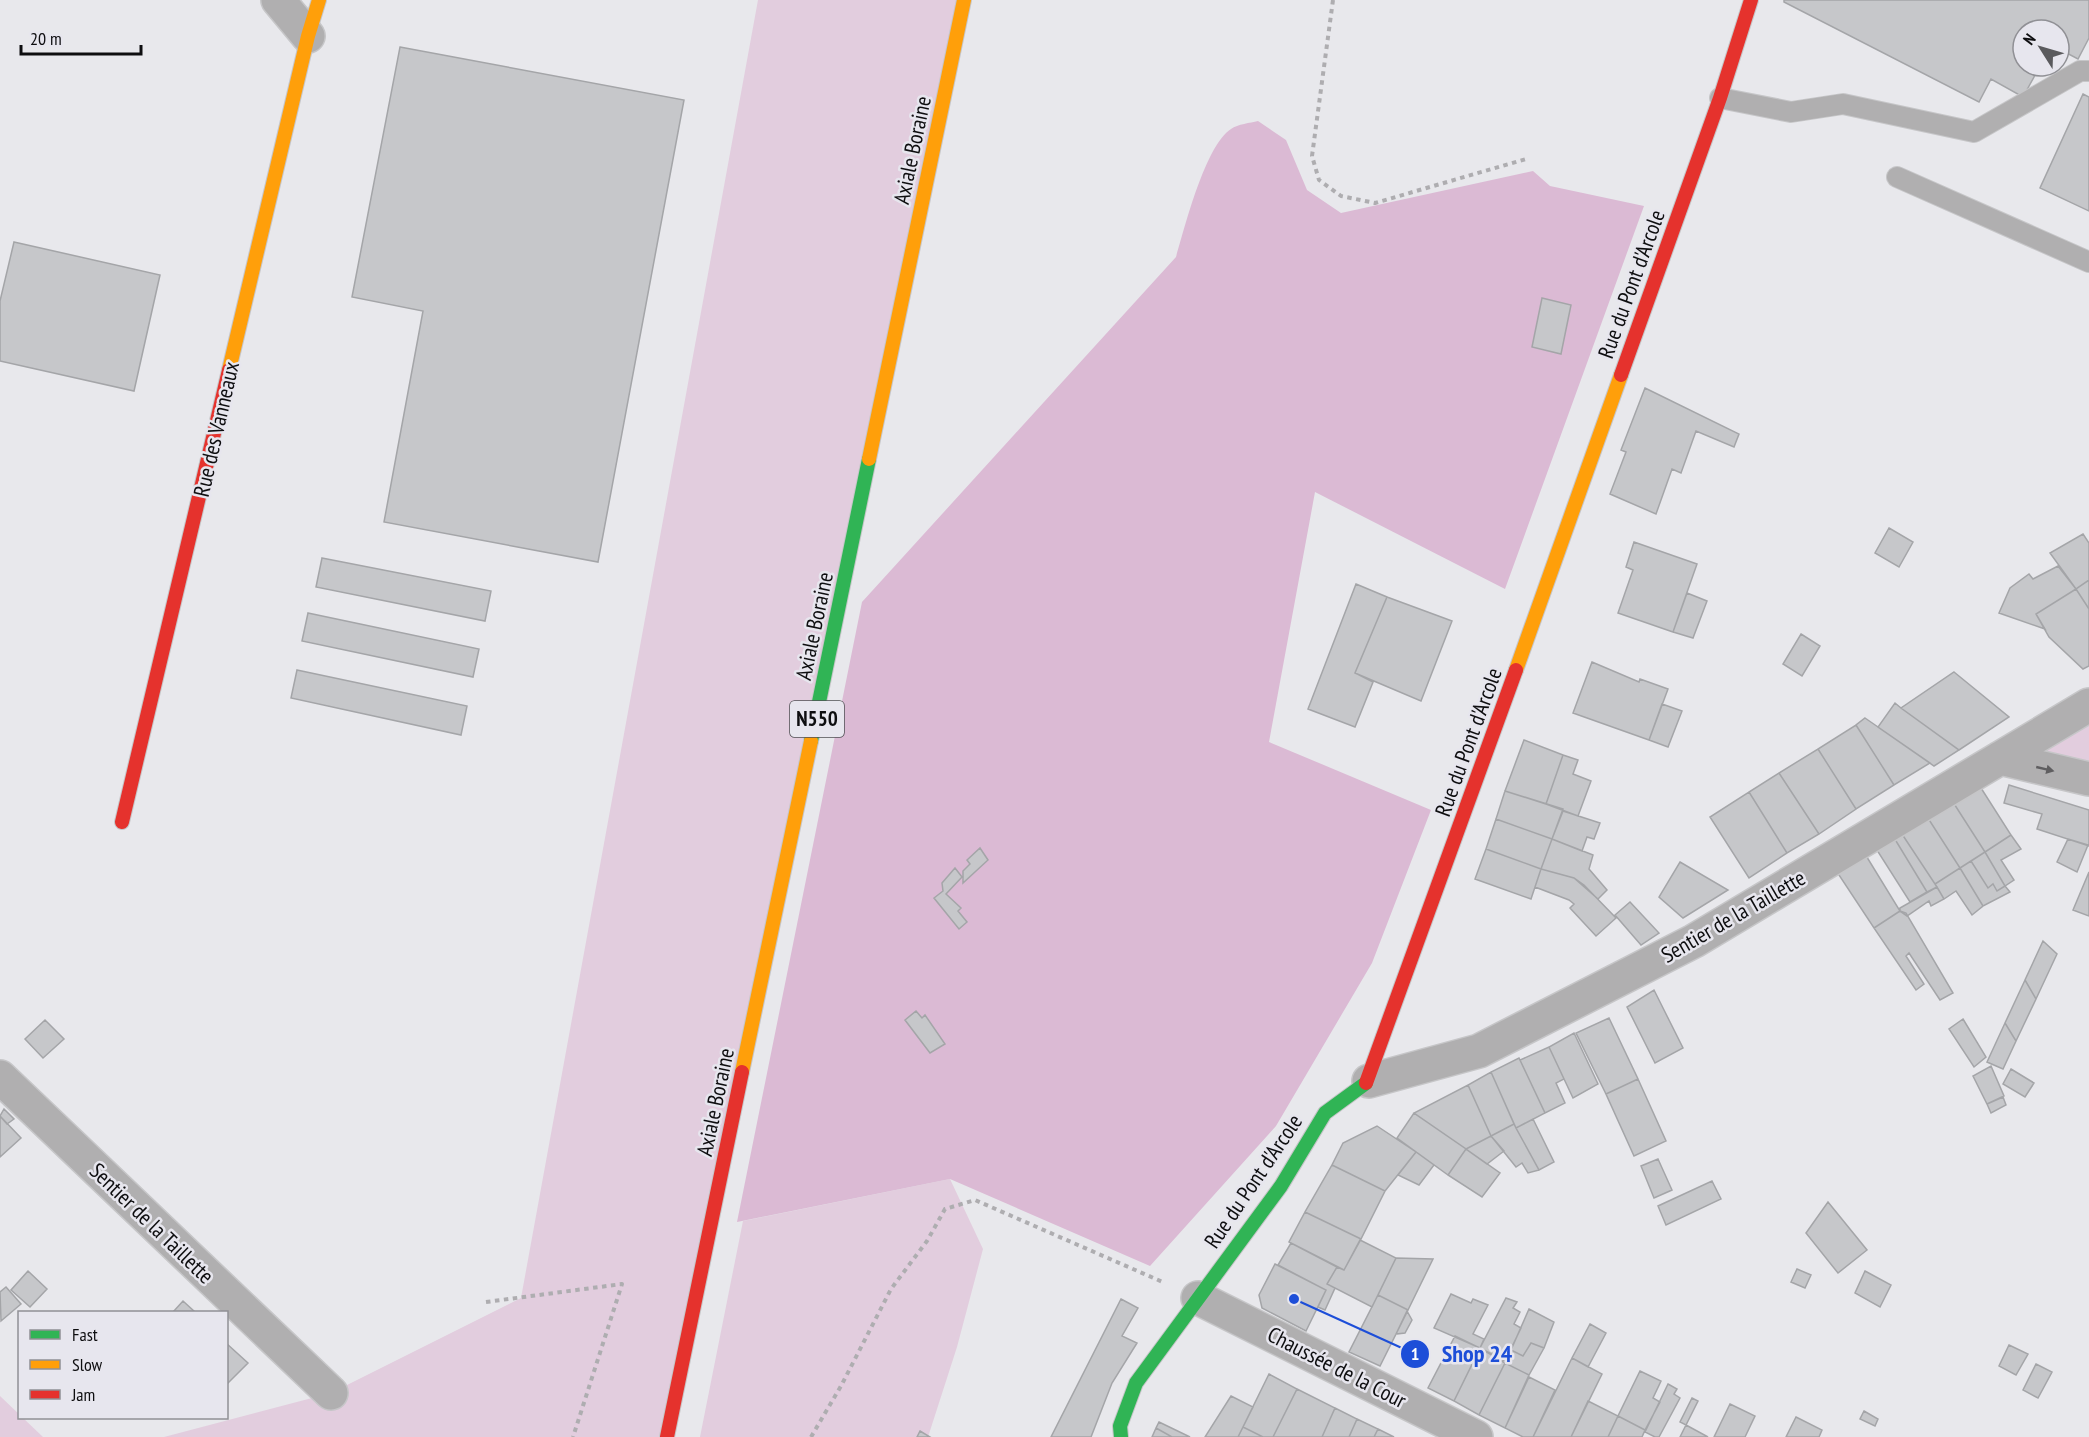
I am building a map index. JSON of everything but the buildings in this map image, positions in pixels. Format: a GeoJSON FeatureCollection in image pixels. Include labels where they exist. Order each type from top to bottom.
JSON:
{"type":"FeatureCollection","features":[{"type":"Feature","properties":{"kind":"street"},"geometry":{"type":"LineString","coordinates":[[278,0],[308,36]]}},
{"type":"Feature","properties":{"kind":"street","name":"Rue des Vanneaux"},"geometry":{"type":"LineString","coordinates":[[122,822],[308,36],[319,0]]}},
{"type":"Feature","properties":{"kind":"street","name":"Axiale Boraine"},"geometry":{"type":"LineString","coordinates":[[667,1437],[964,0]]}},
{"type":"Feature","properties":{"kind":"street","name":"Rue du Pont d'Arcole"},"geometry":{"type":"LineString","coordinates":[[1121,1437],[1120,1426],[1136,1383],[1281,1186],[1325,1113],[1369,1081],[1720,98],[1751,0]]}},
{"type":"Feature","properties":{"kind":"street","name":"Sentier de la Taillette"},"geometry":{"type":"LineString","coordinates":[[1369,1081],[1479,1051],[1663,957],[2089,705]]}},
{"type":"Feature","properties":{"kind":"street"},"geometry":{"type":"LineString","coordinates":[[2000,758],[2089,779]]}},
{"type":"Feature","properties":{"kind":"street","name":"Sentier de la Taillette"},"geometry":{"type":"LineString","coordinates":[[0,1077],[331,1393]]}},
{"type":"Feature","properties":{"kind":"street","name":"Chaussée de la Cour"},"geometry":{"type":"LineString","coordinates":[[1198,1298],[1476,1437]]}},
{"type":"Feature","properties":{"kind":"lane"},"geometry":{"type":"LineString","coordinates":[[1720,98],[1791,112],[1843,104],[1974,132],[2080,71],[2089,71]]}},
{"type":"Feature","properties":{"kind":"lane"},"geometry":{"type":"LineString","coordinates":[[1897,177],[2089,262]]}},
{"type":"Feature","properties":{"kind":"path"},"geometry":{"type":"LineString","coordinates":[[1333,0],[1312,156],[1319,180],[1341,196],[1375,203],[1526,159]]}},
{"type":"Feature","properties":{"kind":"path"},"geometry":{"type":"LineString","coordinates":[[811,1437],[841,1386],[891,1289],[927,1241],[945,1209],[975,1200],[1198,1298]]}},
{"type":"Feature","properties":{"kind":"path"},"geometry":{"type":"LineString","coordinates":[[486,1302],[621,1284],[573,1437]]}},
{"type":"Feature","properties":{"kind":"shaded area"},"geometry":{"type":"Polygon","coordinates":[[[758,0],[963,0],[666,1437],[164,1437],[331,1393],[521,1298],[758,0]]]}},
{"type":"Feature","properties":{"kind":"shaded area"},"geometry":{"type":"Polygon","coordinates":[[[1258,121],[1286,140],[1307,190],[1341,213],[1533,171],[1550,186],[1644,206],[1505,589],[1315,492],[1269,742],[1431,810],[1372,963],[1276,1126],[1150,1266],[950,1179],[737,1222],[862,602],[1176,257],[1197,188],[1213,152],[1231,129],[1258,121]]]}},
{"type":"Feature","properties":{"kind":"shaded area"},"geometry":{"type":"Polygon","coordinates":[[[2089,705],[2089,779],[2000,758],[2089,705]]]}},
{"type":"Feature","properties":{"kind":"shaded area"},"geometry":{"type":"Polygon","coordinates":[[[950,1179],[983,1249],[957,1347],[928,1437],[700,1437],[743,1221],[950,1179]]]}},
{"type":"Feature","properties":{"kind":"shaded area"},"geometry":{"type":"Polygon","coordinates":[[[0,1396],[18,1413],[18,1419],[24,1419],[43,1437],[0,1437],[0,1396]]]}},
{"type":"Feature","properties":{"kind":"traffic: fast"},"geometry":{"type":"LineString","coordinates":[[811,741],[869,459]]}},
{"type":"Feature","properties":{"kind":"traffic: fast"},"geometry":{"type":"LineString","coordinates":[[1121,1437],[1120,1426],[1136,1383],[1281,1186],[1325,1113],[1366,1083]]}},
{"type":"Feature","properties":{"kind":"traffic: slow"},"geometry":{"type":"LineString","coordinates":[[229,370],[308,36],[319,0]]}},
{"type":"Feature","properties":{"kind":"traffic: slow"},"geometry":{"type":"LineString","coordinates":[[869,459],[964,0]]}},
{"type":"Feature","properties":{"kind":"traffic: slow"},"geometry":{"type":"LineString","coordinates":[[1516,670],[1621,375]]}},
{"type":"Feature","properties":{"kind":"traffic: slow"},"geometry":{"type":"LineString","coordinates":[[742,1072],[811,741]]}},
{"type":"Feature","properties":{"kind":"traffic: jam"},"geometry":{"type":"LineString","coordinates":[[1621,375],[1720,98],[1751,0]]}},
{"type":"Feature","properties":{"kind":"traffic: jam"},"geometry":{"type":"LineString","coordinates":[[122,822],[229,370]]}},
{"type":"Feature","properties":{"kind":"traffic: jam"},"geometry":{"type":"LineString","coordinates":[[1366,1083],[1516,670]]}},
{"type":"Feature","properties":{"kind":"traffic: jam"},"geometry":{"type":"LineString","coordinates":[[667,1437],[742,1072]]}},
{"type":"Feature","properties":{"kind":"place","name":"Shop 24"},"geometry":{"type":"Point","coordinates":[1294,1299]}}]}
